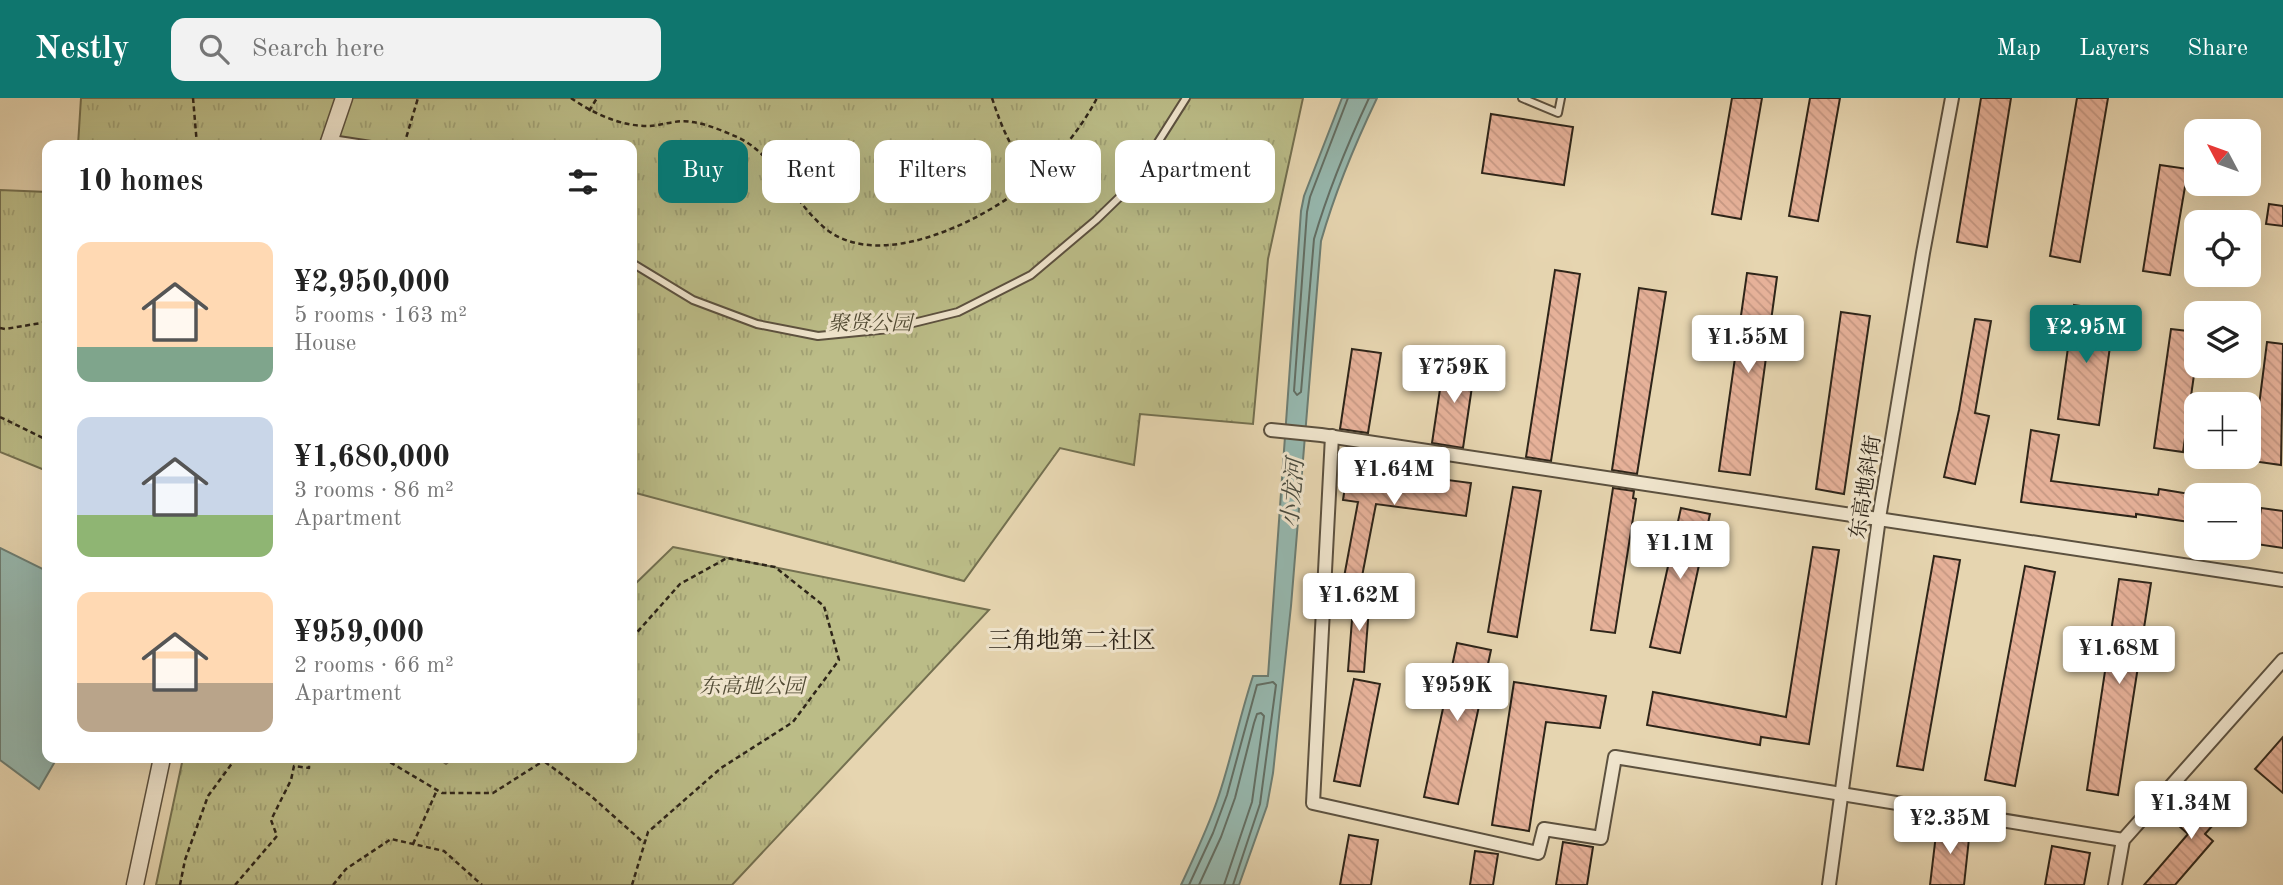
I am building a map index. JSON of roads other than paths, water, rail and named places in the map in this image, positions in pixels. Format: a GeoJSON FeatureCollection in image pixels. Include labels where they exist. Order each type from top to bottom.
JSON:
{"type":"FeatureCollection","features":[{"type":"Feature","properties":{"kind":"street"},"geometry":{"type":"LineString","coordinates":[[330,140],[344,98]]}},
{"type":"Feature","properties":{"kind":"street","name":"东高地斜街"},"geometry":{"type":"LineString","coordinates":[[1829,885],[1879,518],[1952,98]]}},
{"type":"Feature","properties":{"kind":"street"},"geometry":{"type":"LineString","coordinates":[[1271,430],[1327,435],[2283,580]]}},
{"type":"Feature","properties":{"kind":"street"},"geometry":{"type":"LineString","coordinates":[[1327,435],[1312,803],[1538,853],[1544,829],[1601,838],[1615,757],[2123,840]]}},
{"type":"Feature","properties":{"kind":"street"},"geometry":{"type":"LineString","coordinates":[[2115,885],[2123,840],[2283,660]]}},
{"type":"Feature","properties":{"kind":"street"},"geometry":{"type":"LineString","coordinates":[[135,885],[161,763]]}},
{"type":"Feature","properties":{"kind":"lane"},"geometry":{"type":"LineString","coordinates":[[637,266],[693,300],[757,324],[818,336],[889,330],[958,312],[1031,275],[1096,220],[1129,188],[1185,98]]}},
{"type":"Feature","properties":{"kind":"lane"},"geometry":{"type":"LineString","coordinates":[[1522,98],[1558,113],[1561,98]]}},
{"type":"Feature","properties":{"kind":"water","name":"小龙河"},"geometry":{"type":"Polygon","coordinates":[[[1342,98],[1377,98],[1346,168],[1321,241],[1291,606],[1267,806],[1239,885],[1181,885],[1215,807],[1253,676],[1268,676],[1301,211],[1304,196],[1342,98]]]}},
{"type":"Feature","properties":{"kind":"water"},"geometry":{"type":"Polygon","coordinates":[[[0,548],[42,569],[42,763],[54,763],[39,789],[0,760],[0,548]]]}},
{"type":"Feature","properties":{"kind":"district","name":"三角地第二社区"},"geometry":{"type":"Point","coordinates":[1072,640]}},
{"type":"Feature","properties":{"kind":"park label","name":"聚贤公园"},"geometry":{"type":"Point","coordinates":[870,323]}},
{"type":"Feature","properties":{"kind":"park label","name":"东高地公园"},"geometry":{"type":"Point","coordinates":[752,686]}}]}
